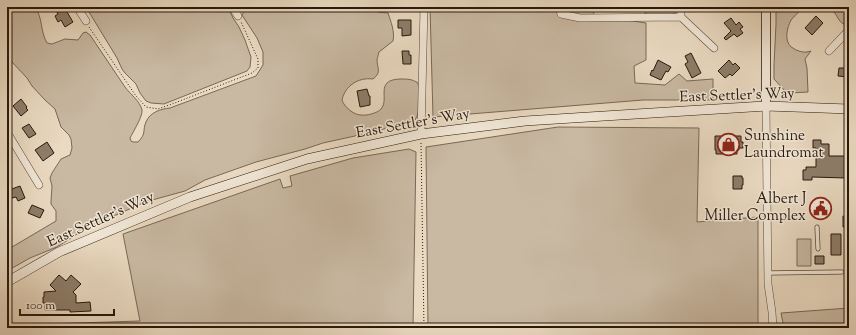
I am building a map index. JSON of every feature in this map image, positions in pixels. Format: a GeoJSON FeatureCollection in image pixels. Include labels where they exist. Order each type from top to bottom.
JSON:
{"type":"FeatureCollection","features":[{"type":"Feature","properties":{"kind":"main road","name":"East Settler's Way"},"geometry":{"type":"LineString","coordinates":[[7,282],[59,252],[190,197],[307,159],[421,134],[525,121],[766,106],[849,109]]}},
{"type":"Feature","properties":{"kind":"street"},"geometry":{"type":"LineString","coordinates":[[77,7],[86,21]]}},
{"type":"Feature","properties":{"kind":"street"},"geometry":{"type":"LineString","coordinates":[[232,7],[238,16]]}},
{"type":"Feature","properties":{"kind":"street"},"geometry":{"type":"LineString","coordinates":[[421,134],[424,7]]}},
{"type":"Feature","properties":{"kind":"street"},"geometry":{"type":"LineString","coordinates":[[559,7],[561,14],[580,18],[681,18],[714,48]]}},
{"type":"Feature","properties":{"kind":"street"},"geometry":{"type":"LineString","coordinates":[[681,7],[681,18]]}},
{"type":"Feature","properties":{"kind":"street"},"geometry":{"type":"LineString","coordinates":[[766,7],[768,284],[773,328]]}},
{"type":"Feature","properties":{"kind":"street"},"geometry":{"type":"LineString","coordinates":[[829,50],[849,30]]}},
{"type":"Feature","properties":{"kind":"street"},"geometry":{"type":"LineString","coordinates":[[7,135],[10,137],[39,185]]}},
{"type":"Feature","properties":{"kind":"lane"},"geometry":{"type":"LineString","coordinates":[[817,227],[818,249]]}},
{"type":"Feature","properties":{"kind":"lane"},"geometry":{"type":"LineString","coordinates":[[768,273],[842,272]]}},
{"type":"Feature","properties":{"kind":"path"},"geometry":{"type":"LineString","coordinates":[[86,21],[136,96],[146,107],[158,109],[252,73],[258,68],[258,59],[238,16]]}},
{"type":"Feature","properties":{"kind":"path"},"geometry":{"type":"LineString","coordinates":[[421,134],[424,328]]}},
{"type":"Feature","properties":{"kind":"shaded area"},"geometry":{"type":"Polygon","coordinates":[[[7,7],[35,7],[38,11],[43,34],[47,43],[52,44],[65,39],[78,40],[83,33],[86,32],[90,35],[125,87],[141,107],[141,116],[130,138],[133,142],[138,142],[141,139],[148,119],[156,112],[256,76],[263,65],[263,52],[257,38],[242,15],[246,7],[375,7],[378,12],[388,13],[393,31],[393,41],[379,52],[377,59],[378,72],[376,77],[373,79],[362,79],[357,81],[349,87],[342,100],[347,108],[355,114],[372,114],[381,109],[383,105],[384,91],[387,83],[392,80],[410,80],[418,83],[420,97],[417,116],[415,120],[373,132],[323,143],[256,162],[205,180],[185,191],[145,202],[85,229],[57,247],[30,258],[7,271],[7,250],[56,221],[56,211],[51,204],[52,186],[50,178],[61,159],[70,155],[72,148],[71,139],[61,127],[55,109],[32,86],[27,78],[12,62],[7,53],[7,7]]]}},
{"type":"Feature","properties":{"kind":"shaded area"},"geometry":{"type":"Polygon","coordinates":[[[86,7],[228,7],[245,40],[251,57],[250,67],[247,71],[164,104],[151,103],[146,101],[136,84],[122,69],[86,7]]]}},
{"type":"Feature","properties":{"kind":"shaded area"},"geometry":{"type":"Polygon","coordinates":[[[430,7],[593,7],[594,15],[646,23],[646,60],[634,66],[635,83],[665,85],[679,74],[687,81],[713,79],[713,100],[643,100],[433,117],[430,7]]]}},
{"type":"Feature","properties":{"kind":"shaded area"},"geometry":{"type":"Polygon","coordinates":[[[646,7],[679,7],[674,14],[660,16],[645,14],[646,7]]]}},
{"type":"Feature","properties":{"kind":"shaded area"},"geometry":{"type":"Polygon","coordinates":[[[776,7],[849,7],[849,25],[842,23],[836,14],[831,10],[824,9],[803,10],[791,20],[788,27],[787,41],[791,47],[798,51],[811,51],[805,59],[808,92],[786,92],[774,79],[776,7]]]}},
{"type":"Feature","properties":{"kind":"shaded area"},"geometry":{"type":"Polygon","coordinates":[[[558,127],[699,128],[697,222],[758,217],[758,328],[428,328],[426,147],[558,127]]]}},
{"type":"Feature","properties":{"kind":"shaded area"},"geometry":{"type":"Polygon","coordinates":[[[409,149],[416,152],[413,328],[39,328],[46,324],[140,321],[123,234],[280,179],[283,188],[292,186],[290,176],[353,158],[409,149]]]}},
{"type":"Feature","properties":{"kind":"shaded area"},"geometry":{"type":"Polygon","coordinates":[[[797,239],[811,239],[811,266],[797,266],[797,239]]]}},
{"type":"Feature","properties":{"kind":"shaded area"},"geometry":{"type":"Polygon","coordinates":[[[849,308],[849,328],[784,328],[781,313],[849,308]]]}},
{"type":"Feature","properties":{"kind":"building"},"geometry":{"type":"Polygon","coordinates":[[[54,7],[64,7],[73,22],[65,27],[61,20],[58,22],[55,16],[58,14],[54,7]]]}},
{"type":"Feature","properties":{"kind":"building"},"geometry":{"type":"Polygon","coordinates":[[[816,16],[823,23],[812,35],[805,28],[816,16]]]}},
{"type":"Feature","properties":{"kind":"building"},"geometry":{"type":"Polygon","coordinates":[[[731,18],[736,25],[739,22],[743,27],[740,29],[743,33],[737,37],[734,34],[726,40],[724,38],[731,31],[724,23],[731,18]]]}},
{"type":"Feature","properties":{"kind":"building"},"geometry":{"type":"Polygon","coordinates":[[[398,20],[411,20],[411,35],[402,36],[402,28],[398,28],[398,20]]]}},
{"type":"Feature","properties":{"kind":"building"},"geometry":{"type":"Polygon","coordinates":[[[402,51],[409,51],[409,55],[411,55],[411,64],[403,64],[402,51]]]}},
{"type":"Feature","properties":{"kind":"building"},"geometry":{"type":"Polygon","coordinates":[[[691,53],[701,73],[692,78],[685,64],[688,62],[685,56],[691,53]]]}},
{"type":"Feature","properties":{"kind":"building"},"geometry":{"type":"Polygon","coordinates":[[[658,60],[671,67],[668,72],[666,71],[661,80],[650,75],[658,60]]]}},
{"type":"Feature","properties":{"kind":"building"},"geometry":{"type":"Polygon","coordinates":[[[729,60],[733,65],[735,63],[740,68],[732,76],[730,74],[725,78],[718,71],[729,60]]]}},
{"type":"Feature","properties":{"kind":"building"},"geometry":{"type":"Polygon","coordinates":[[[839,68],[849,68],[849,77],[838,76],[839,68]]]}},
{"type":"Feature","properties":{"kind":"building"},"geometry":{"type":"Polygon","coordinates":[[[367,89],[370,96],[370,105],[360,107],[357,91],[367,89]]]}},
{"type":"Feature","properties":{"kind":"building"},"geometry":{"type":"Polygon","coordinates":[[[21,99],[28,110],[21,116],[13,106],[21,99]]]}},
{"type":"Feature","properties":{"kind":"building"},"geometry":{"type":"Polygon","coordinates":[[[29,124],[36,134],[29,138],[22,128],[29,124]]]}},
{"type":"Feature","properties":{"kind":"building","name":"Sunshine Laundromat"},"geometry":{"type":"Polygon","coordinates":[[[715,136],[741,136],[743,148],[739,148],[739,150],[737,150],[737,154],[716,154],[715,136]]]}},
{"type":"Feature","properties":{"kind":"building"},"geometry":{"type":"Polygon","coordinates":[[[813,140],[821,140],[821,144],[829,144],[829,156],[846,156],[846,178],[812,177],[812,180],[803,180],[803,170],[806,170],[806,167],[816,167],[816,148],[813,148],[813,140]]]}},
{"type":"Feature","properties":{"kind":"building"},"geometry":{"type":"Polygon","coordinates":[[[47,142],[54,153],[43,161],[35,150],[47,142]]]}},
{"type":"Feature","properties":{"kind":"building"},"geometry":{"type":"Polygon","coordinates":[[[733,176],[742,176],[742,189],[733,189],[733,176]]]}},
{"type":"Feature","properties":{"kind":"building"},"geometry":{"type":"Polygon","coordinates":[[[20,186],[25,198],[18,201],[16,197],[12,198],[9,190],[20,186]]]}},
{"type":"Feature","properties":{"kind":"building"},"geometry":{"type":"Polygon","coordinates":[[[32,205],[44,210],[40,218],[28,213],[32,205]]]}},
{"type":"Feature","properties":{"kind":"building"},"geometry":{"type":"Polygon","coordinates":[[[843,216],[849,216],[849,227],[843,227],[843,216]]]}},
{"type":"Feature","properties":{"kind":"building"},"geometry":{"type":"Polygon","coordinates":[[[831,234],[841,234],[841,255],[831,255],[831,234]]]}},
{"type":"Feature","properties":{"kind":"building"},"geometry":{"type":"Polygon","coordinates":[[[815,256],[824,256],[824,264],[815,264],[815,256]]]}},
{"type":"Feature","properties":{"kind":"building"},"geometry":{"type":"Polygon","coordinates":[[[59,275],[66,281],[71,275],[81,284],[73,292],[76,295],[76,303],[90,302],[91,311],[70,312],[70,310],[45,310],[45,303],[43,303],[44,292],[56,291],[50,285],[59,275]]]}},
{"type":"Feature","properties":{"kind":"place","name":"Sunshine Laundromat"},"geometry":{"type":"Point","coordinates":[729,145]}},
{"type":"Feature","properties":{"kind":"place","name":"Albert J Miller Complex"},"geometry":{"type":"Point","coordinates":[821,208]}}]}
